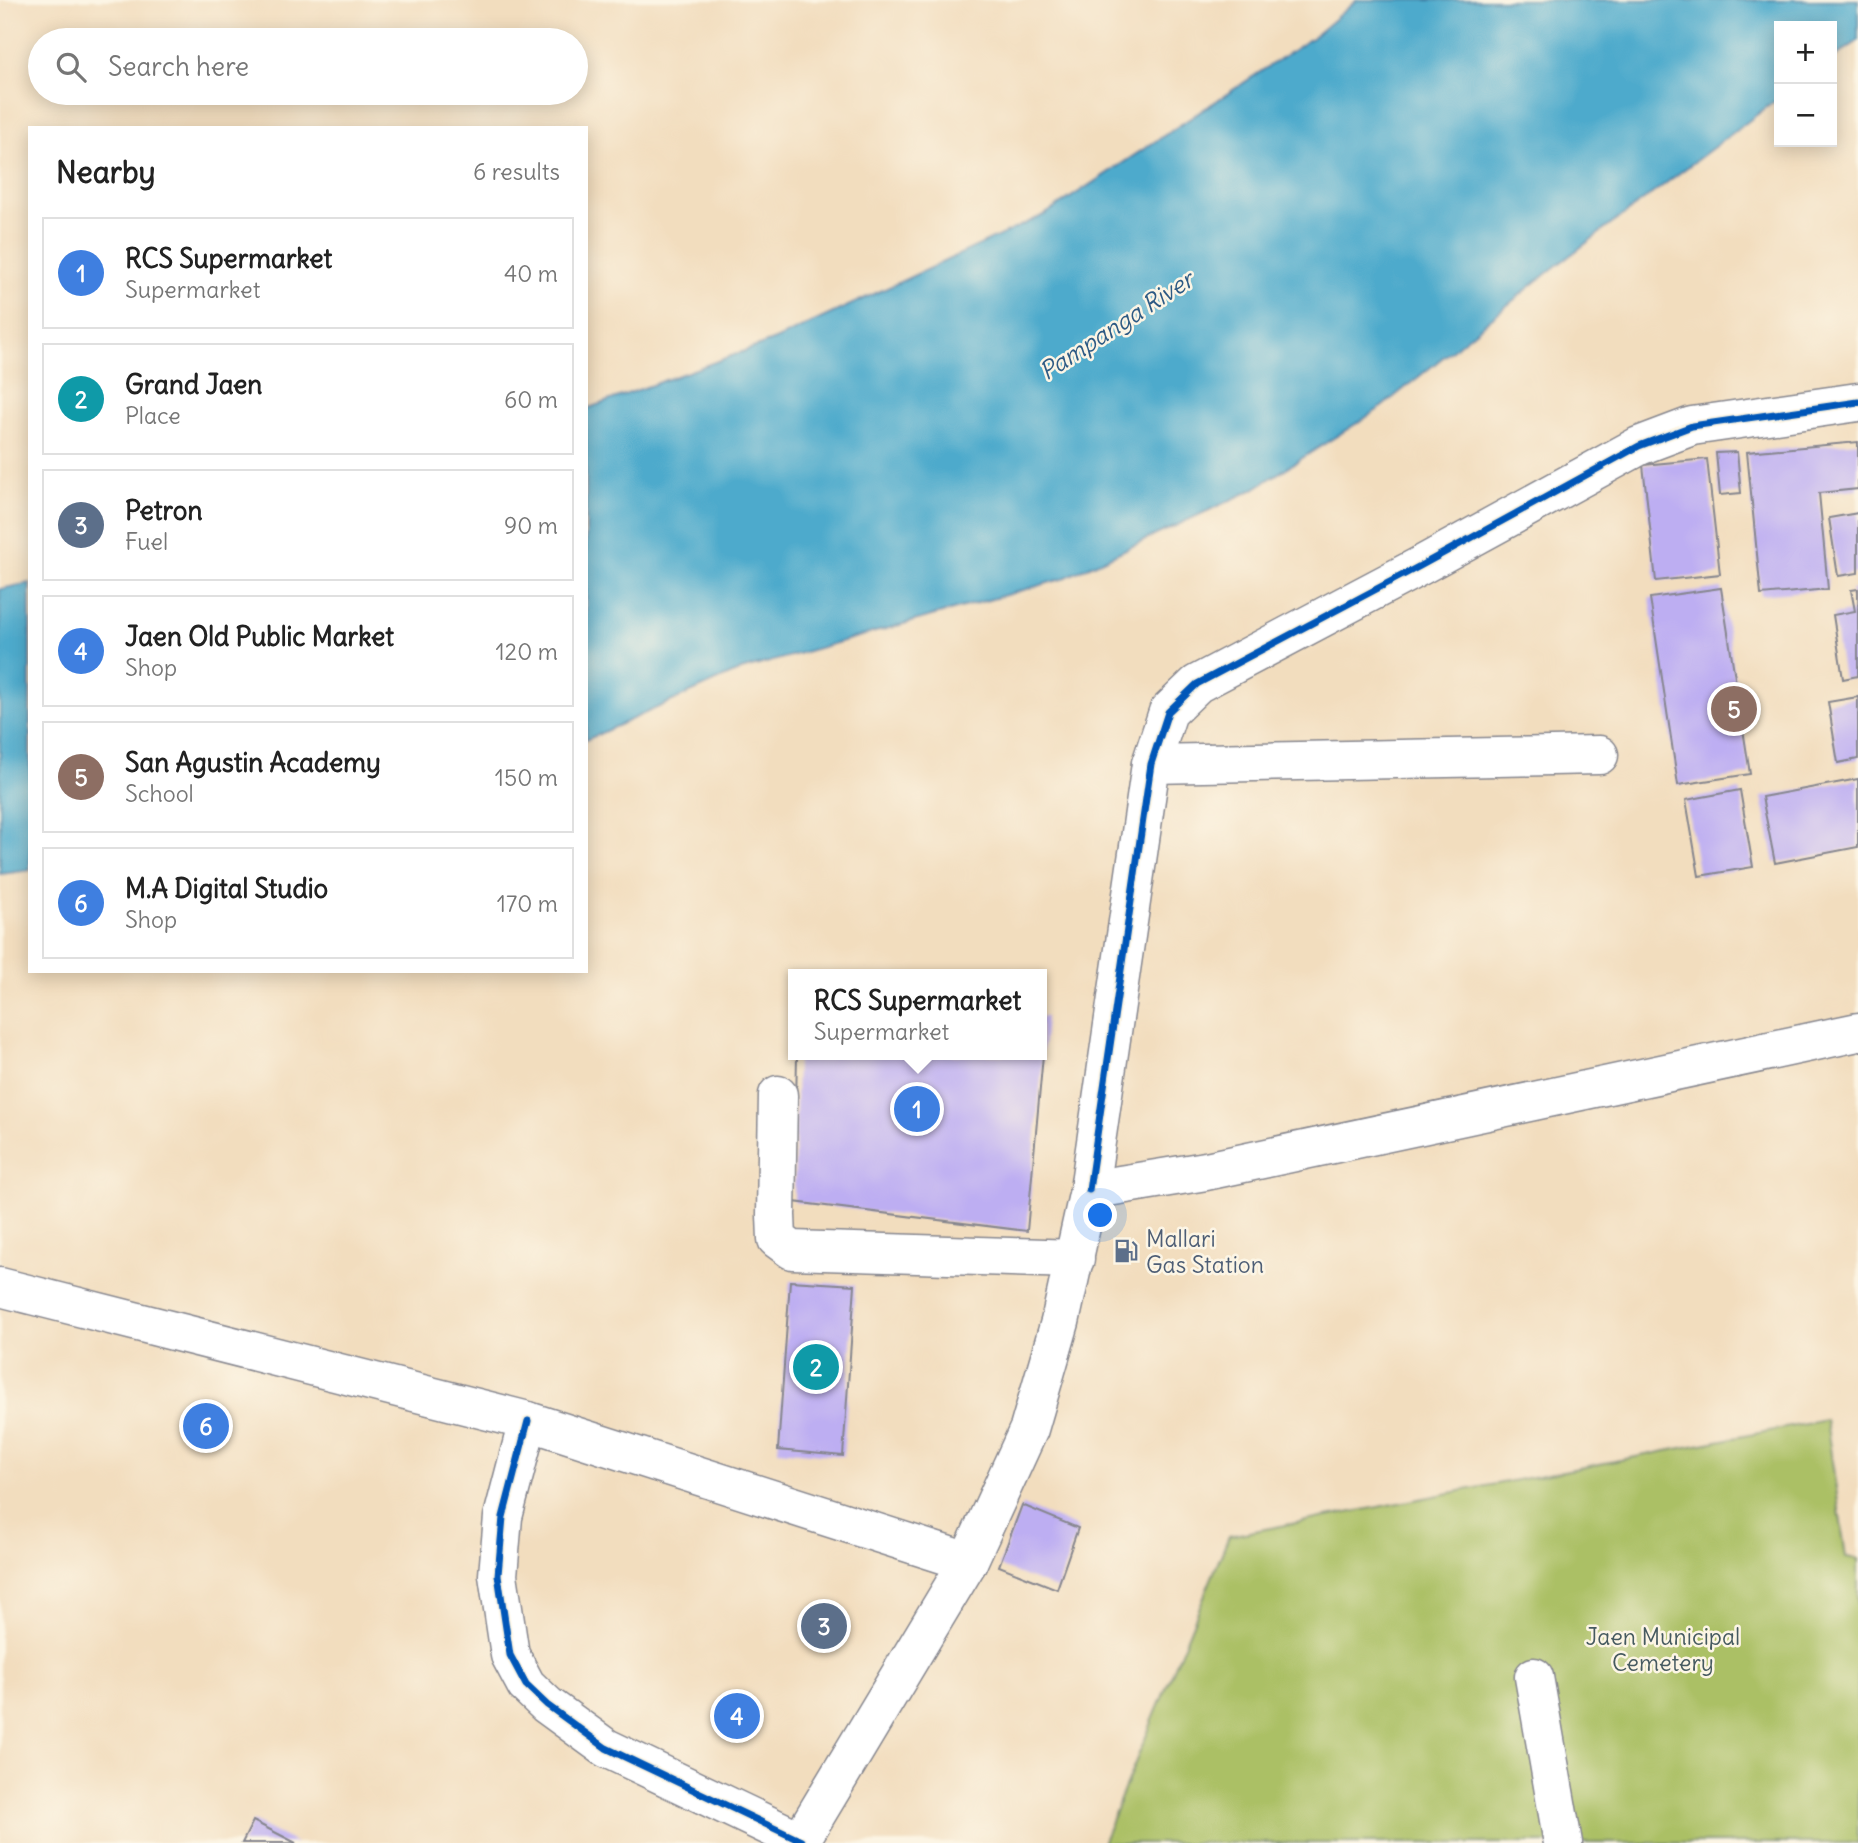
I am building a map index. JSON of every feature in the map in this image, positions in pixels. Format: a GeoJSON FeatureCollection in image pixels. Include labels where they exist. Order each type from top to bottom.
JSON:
{"type":"FeatureCollection","features":[{"type":"Feature","properties":{"kind":"main road"},"geometry":{"type":"LineString","coordinates":[[528,1421],[503,1517],[498,1575],[510,1655],[526,1685],[547,1705],[606,1748],[800,1842],[968,1562],[1029,1429],[1060,1322],[1089,1190],[1151,764],[1168,712],[1196,684],[1639,446],[1692,426],[1858,402]]}},
{"type":"Feature","properties":{"kind":"main road"},"geometry":{"type":"LineString","coordinates":[[1151,764],[1599,755]]}},
{"type":"Feature","properties":{"kind":"main road"},"geometry":{"type":"LineString","coordinates":[[1089,1190],[1206,1171],[1858,1032]]}},
{"type":"Feature","properties":{"kind":"main road"},"geometry":{"type":"LineString","coordinates":[[778,1095],[777,1240],[792,1250],[1075,1259]]}},
{"type":"Feature","properties":{"kind":"main road"},"geometry":{"type":"LineString","coordinates":[[0,1287],[528,1421],[968,1562]]}},
{"type":"Feature","properties":{"kind":"main road"},"geometry":{"type":"LineString","coordinates":[[1534,1677],[1563,1843]]}},
{"type":"Feature","properties":{"kind":"green space","name":"Jaen Municipal Cemetery"},"geometry":{"type":"Polygon","coordinates":[[[1826,1420],[1846,1557],[1858,1559],[1858,1843],[1102,1843],[1229,1536],[1826,1420]]]}},
{"type":"Feature","properties":{"kind":"water","name":"Pampanga River"},"geometry":{"type":"Polygon","coordinates":[[[1357,0],[1858,0],[1858,41],[1837,56],[1837,21],[1774,21],[1774,102],[1552,269],[1379,409],[1252,490],[1062,579],[741,670],[588,739],[588,408],[775,340],[1044,215],[1313,37],[1357,0]]]}},
{"type":"Feature","properties":{"kind":"water"},"geometry":{"type":"Polygon","coordinates":[[[28,583],[28,870],[0,874],[0,589],[28,583]]]}},
{"type":"Feature","properties":{"kind":"building"},"geometry":{"type":"Polygon","coordinates":[[[1858,442],[1858,489],[1819,493],[1828,589],[1761,595],[1747,452],[1858,442]]]}},
{"type":"Feature","properties":{"kind":"building"},"geometry":{"type":"Polygon","coordinates":[[[1737,452],[1741,493],[1720,495],[1716,453],[1737,452]]]}},
{"type":"Feature","properties":{"kind":"building"},"geometry":{"type":"Polygon","coordinates":[[[1707,459],[1720,574],[1656,581],[1643,465],[1707,459]]]}},
{"type":"Feature","properties":{"kind":"building"},"geometry":{"type":"Polygon","coordinates":[[[1858,513],[1858,573],[1838,576],[1829,518],[1858,513]]]}},
{"type":"Feature","properties":{"kind":"building"},"geometry":{"type":"Polygon","coordinates":[[[1721,588],[1750,774],[1678,785],[1650,598],[1721,588]]]}},
{"type":"Feature","properties":{"kind":"building"},"geometry":{"type":"Polygon","coordinates":[[[1858,589],[1858,676],[1843,679],[1833,615],[1855,611],[1851,590],[1858,589]]]}},
{"type":"Feature","properties":{"kind":"building"},"geometry":{"type":"Polygon","coordinates":[[[1858,697],[1858,759],[1838,763],[1828,702],[1858,697]]]}},
{"type":"Feature","properties":{"kind":"building"},"geometry":{"type":"Polygon","coordinates":[[[1858,779],[1858,847],[1775,863],[1762,797],[1858,779]]]}},
{"type":"Feature","properties":{"kind":"building"},"geometry":{"type":"Polygon","coordinates":[[[1740,790],[1753,867],[1699,876],[1686,800],[1740,790]]]}},
{"type":"Feature","properties":{"kind":"building"},"geometry":{"type":"Polygon","coordinates":[[[797,1060],[1043,1060],[1027,1231],[794,1202],[797,1060]]]}},
{"type":"Feature","properties":{"kind":"building"},"geometry":{"type":"Polygon","coordinates":[[[790,1281],[855,1285],[843,1456],[778,1450],[790,1281]]]}},
{"type":"Feature","properties":{"kind":"building"},"geometry":{"type":"Polygon","coordinates":[[[1022,1505],[1078,1528],[1057,1589],[999,1566],[1022,1505]]]}},
{"type":"Feature","properties":{"kind":"building"},"geometry":{"type":"Polygon","coordinates":[[[253,1821],[296,1843],[242,1843],[253,1821]]]}},
{"type":"Feature","properties":{"kind":"cycle path"},"geometry":{"type":"LineString","coordinates":[[1089,1190],[1151,764],[1168,712],[1197,684],[1639,446],[1692,426],[1858,402]]}},
{"type":"Feature","properties":{"kind":"cycle path"},"geometry":{"type":"LineString","coordinates":[[528,1421],[503,1517],[498,1575],[510,1655],[526,1685],[547,1705],[606,1748],[801,1841]]}},
{"type":"Feature","properties":{"kind":"place","name":"San Agustin Academy"},"geometry":{"type":"Point","coordinates":[1734,709]}},
{"type":"Feature","properties":{"kind":"place","name":"RCS Supermarket"},"geometry":{"type":"Point","coordinates":[917,1109]}},
{"type":"Feature","properties":{"kind":"place","name":"Mallari Gas Station"},"geometry":{"type":"Point","coordinates":[1126,1251]}},
{"type":"Feature","properties":{"kind":"place","name":"Grand Jaen"},"geometry":{"type":"Point","coordinates":[816,1367]}},
{"type":"Feature","properties":{"kind":"place","name":"M.A Digital Studio"},"geometry":{"type":"Point","coordinates":[206,1426]}},
{"type":"Feature","properties":{"kind":"place","name":"Petron"},"geometry":{"type":"Point","coordinates":[824,1626]}},
{"type":"Feature","properties":{"kind":"place","name":"Jaen Old Public Market"},"geometry":{"type":"Point","coordinates":[737,1716]}}]}
